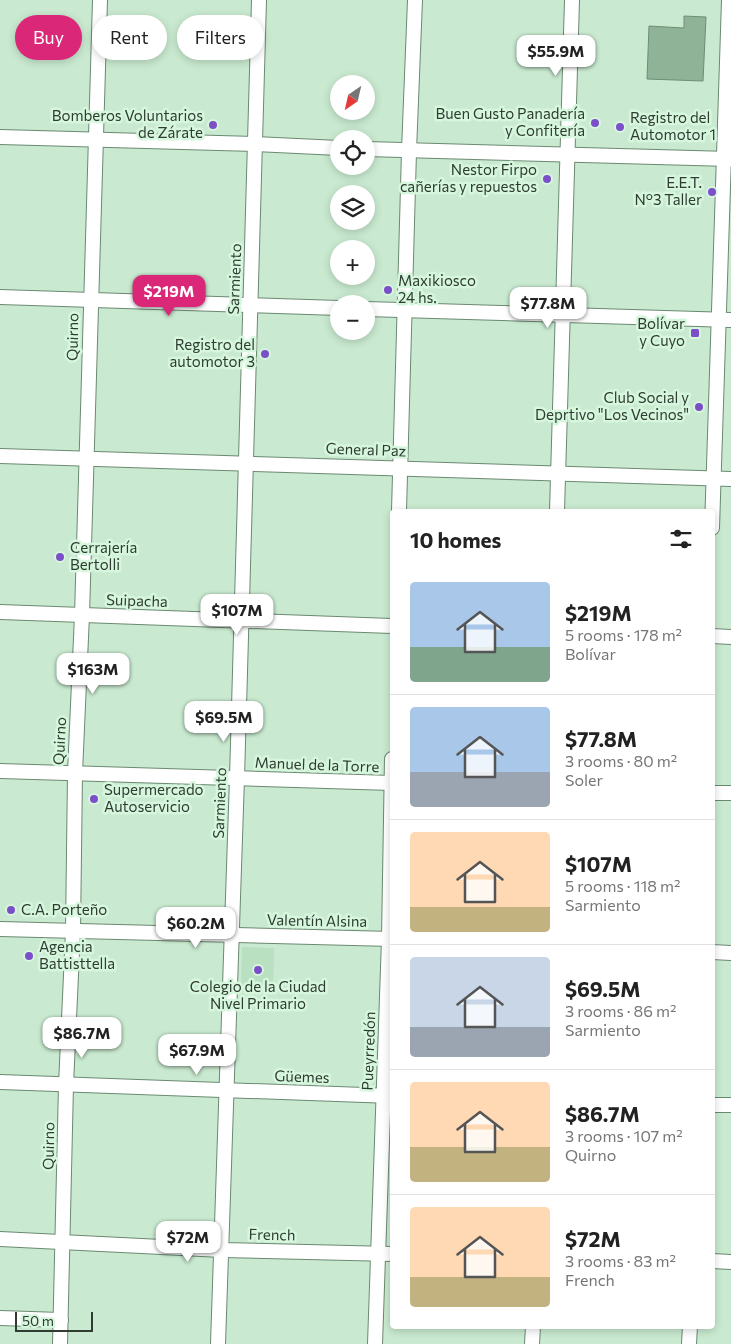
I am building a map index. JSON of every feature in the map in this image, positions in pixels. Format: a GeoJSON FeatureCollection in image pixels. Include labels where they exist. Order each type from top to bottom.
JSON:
{"type":"FeatureCollection","features":[{"type":"Feature","properties":{"kind":"street","name":"Quirno"},"geometry":{"type":"LineString","coordinates":[[60,1344],[64,1242],[66,1085],[73,931],[75,773],[82,614],[100,0]]}},
{"type":"Feature","properties":{"kind":"street","name":"Sarmiento"},"geometry":{"type":"LineString","coordinates":[[218,1344],[260,0]]}},
{"type":"Feature","properties":{"kind":"street"},"geometry":{"type":"LineString","coordinates":[[399,509],[415,0]]}},
{"type":"Feature","properties":{"kind":"street"},"geometry":{"type":"LineString","coordinates":[[557,509],[572,0]]}},
{"type":"Feature","properties":{"kind":"street"},"geometry":{"type":"LineString","coordinates":[[713,509],[725,319],[729,0]]}},
{"type":"Feature","properties":{"kind":"street"},"geometry":{"type":"LineString","coordinates":[[0,137],[330,148]]}},
{"type":"Feature","properties":{"kind":"street"},"geometry":{"type":"LineString","coordinates":[[375,149],[727,158]]}},
{"type":"Feature","properties":{"kind":"street"},"geometry":{"type":"LineString","coordinates":[[0,297],[330,308]]}},
{"type":"Feature","properties":{"kind":"street"},"geometry":{"type":"LineString","coordinates":[[375,309],[725,319]]}},
{"type":"Feature","properties":{"kind":"street","name":"General Paz"},"geometry":{"type":"LineString","coordinates":[[0,456],[731,479]]}},
{"type":"Feature","properties":{"kind":"street","name":"Suipacha"},"geometry":{"type":"LineString","coordinates":[[0,612],[390,626]]}},
{"type":"Feature","properties":{"kind":"street"},"geometry":{"type":"LineString","coordinates":[[715,636],[731,637]]}},
{"type":"Feature","properties":{"kind":"street","name":"Manuel de la Torre"},"geometry":{"type":"LineString","coordinates":[[0,771],[390,783]]}},
{"type":"Feature","properties":{"kind":"street"},"geometry":{"type":"LineString","coordinates":[[715,793],[731,794]]}},
{"type":"Feature","properties":{"kind":"street","name":"Valentín Alsina"},"geometry":{"type":"LineString","coordinates":[[0,929],[390,939]]}},
{"type":"Feature","properties":{"kind":"street"},"geometry":{"type":"LineString","coordinates":[[715,952],[731,952]]}},
{"type":"Feature","properties":{"kind":"street","name":"Pueyrredón"},"geometry":{"type":"LineString","coordinates":[[376,1344],[378,1254],[388,1096],[390,991]]}},
{"type":"Feature","properties":{"kind":"street","name":"Güemes"},"geometry":{"type":"LineString","coordinates":[[0,1082],[388,1096]]}},
{"type":"Feature","properties":{"kind":"street"},"geometry":{"type":"LineString","coordinates":[[715,1104],[731,1105]]}},
{"type":"Feature","properties":{"kind":"street","name":"French"},"geometry":{"type":"LineString","coordinates":[[0,1239],[222,1250],[390,1254]]}},
{"type":"Feature","properties":{"kind":"street"},"geometry":{"type":"LineString","coordinates":[[715,1261],[731,1262]]}},
{"type":"Feature","properties":{"kind":"street"},"geometry":{"type":"LineString","coordinates":[[0,1318],[61,1320]]}},
{"type":"Feature","properties":{"kind":"street"},"geometry":{"type":"LineString","coordinates":[[532,1344],[533,1329]]}},
{"type":"Feature","properties":{"kind":"street"},"geometry":{"type":"LineString","coordinates":[[689,1344],[690,1329]]}},
{"type":"Feature","properties":{"kind":"shaded area","name":"Colegio de la Ciudad Nivel Primario"},"geometry":{"type":"Polygon","coordinates":[[[242,947],[274,948],[273,993],[241,992],[242,947]]]}},
{"type":"Feature","properties":{"kind":"building"},"geometry":{"type":"Polygon","coordinates":[[[684,16],[706,17],[703,81],[647,79],[649,26],[684,28],[684,16]]]}},
{"type":"Feature","properties":{"kind":"place","name":"Buen Gusto Panadería y Confitería"},"geometry":{"type":"Point","coordinates":[595,123]}},
{"type":"Feature","properties":{"kind":"place","name":"Bomberos Voluntarios de Zárate"},"geometry":{"type":"Point","coordinates":[213,125]}},
{"type":"Feature","properties":{"kind":"place","name":"Registro del Automotor 1"},"geometry":{"type":"Point","coordinates":[620,127]}},
{"type":"Feature","properties":{"kind":"place","name":"Nestor Firpo cañerías y repuestos"},"geometry":{"type":"Point","coordinates":[547,179]}},
{"type":"Feature","properties":{"kind":"place","name":"E.E.T. N°3 Taller"},"geometry":{"type":"Point","coordinates":[712,192]}},
{"type":"Feature","properties":{"kind":"place","name":"Maxikiosco 24 hs."},"geometry":{"type":"Point","coordinates":[388,290]}},
{"type":"Feature","properties":{"kind":"place","name":"Bolívar y Cuyo"},"geometry":{"type":"Point","coordinates":[695,333]}},
{"type":"Feature","properties":{"kind":"place","name":"Registro del automotor 3"},"geometry":{"type":"Point","coordinates":[265,354]}},
{"type":"Feature","properties":{"kind":"place","name":"Club Social y Deprtivo \"Los Vecinos\""},"geometry":{"type":"Point","coordinates":[699,407]}},
{"type":"Feature","properties":{"kind":"place","name":"Cerrajería Bertolli"},"geometry":{"type":"Point","coordinates":[60,557]}},
{"type":"Feature","properties":{"kind":"place","name":"Supermercado Autoservicio"},"geometry":{"type":"Point","coordinates":[94,799]}},
{"type":"Feature","properties":{"kind":"place","name":"C.A. Porteño"},"geometry":{"type":"Point","coordinates":[11,910]}},
{"type":"Feature","properties":{"kind":"place","name":"Agencia Battisttella"},"geometry":{"type":"Point","coordinates":[29,956]}},
{"type":"Feature","properties":{"kind":"place","name":"Colegio de la Ciudad Nivel Primario"},"geometry":{"type":"Point","coordinates":[258,970]}}]}
